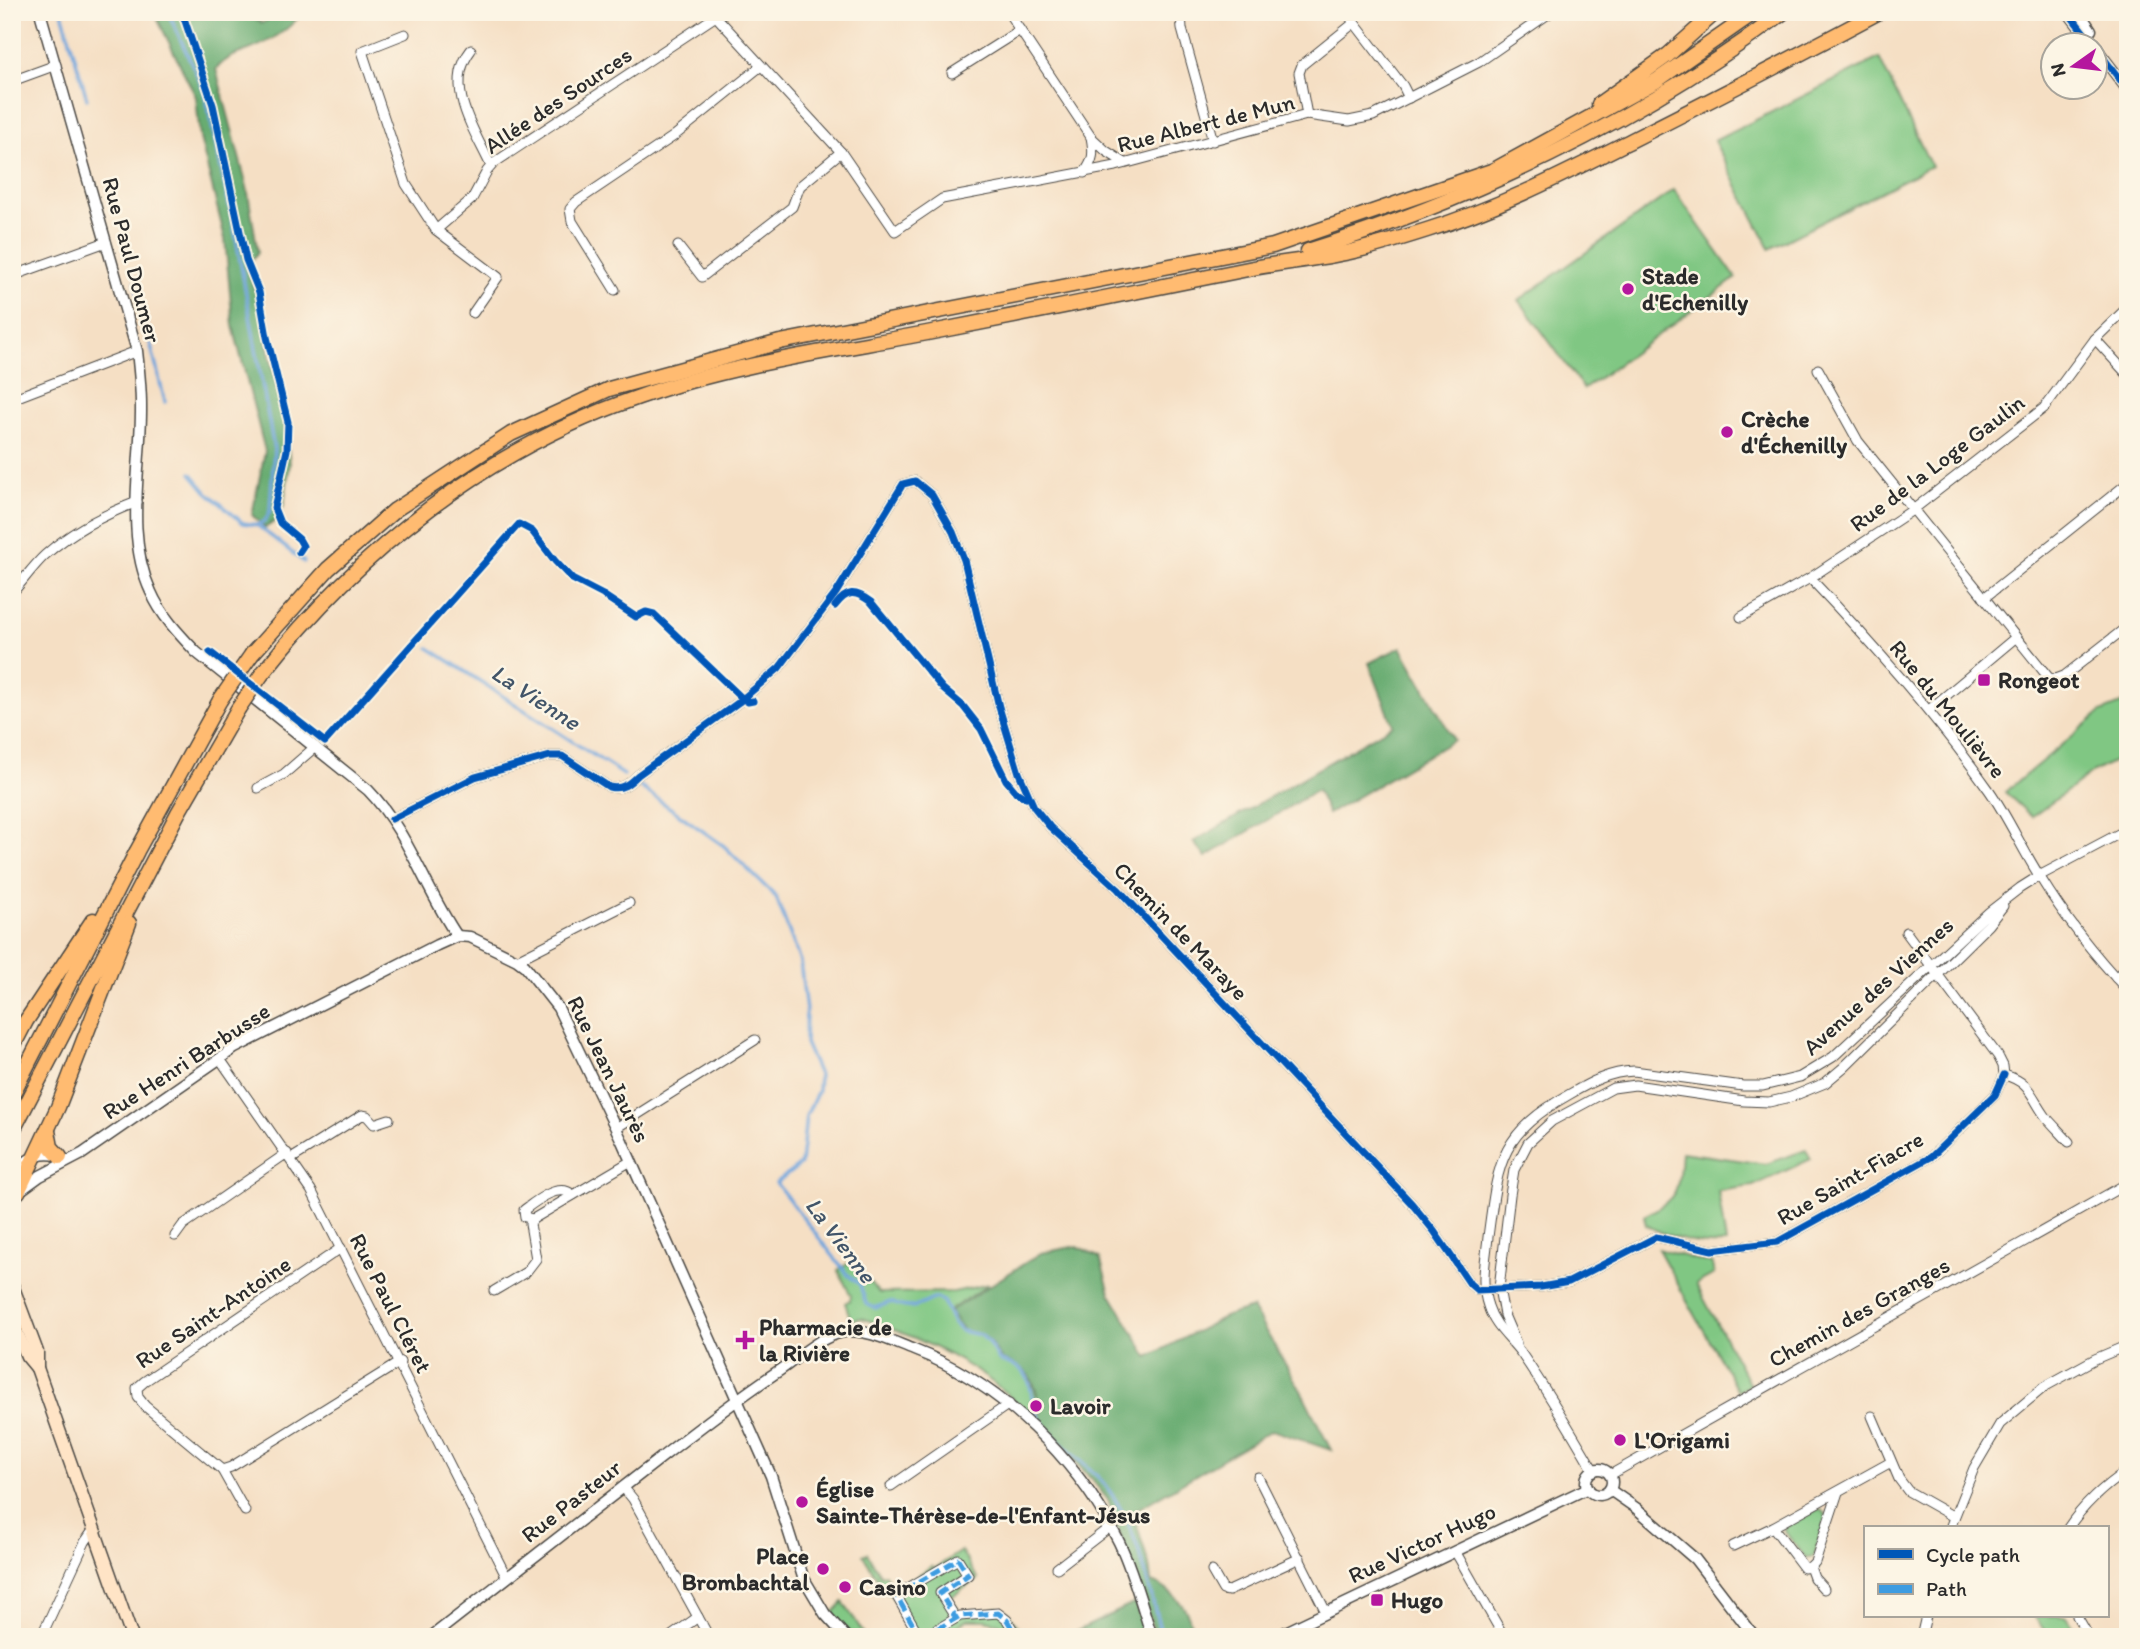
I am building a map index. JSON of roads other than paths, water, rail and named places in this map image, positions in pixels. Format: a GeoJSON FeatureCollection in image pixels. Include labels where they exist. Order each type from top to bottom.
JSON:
{"type":"FeatureCollection","features":[{"type":"Feature","properties":{"kind":"highway"},"geometry":{"type":"LineString","coordinates":[[1551,139],[1668,55],[1716,12]]}},
{"type":"Feature","properties":{"kind":"highway"},"geometry":{"type":"LineString","coordinates":[[12,1095],[136,851],[220,700],[252,654],[328,569],[395,510],[511,434],[609,389],[780,342],[1273,246],[1494,170],[1656,81],[1755,12]]}},
{"type":"Feature","properties":{"kind":"highway"},"geometry":{"type":"LineString","coordinates":[[1253,268],[1406,219],[1508,177],[1657,97],[1784,12]]}},
{"type":"Feature","properties":{"kind":"highway"},"geometry":{"type":"LineString","coordinates":[[12,1132],[216,744],[262,674],[314,611],[368,558],[402,529],[476,476],[517,451],[600,411],[639,396],[727,371],[1253,268],[1350,252],[1429,230],[1490,207],[1578,167],[1879,12]]}},
{"type":"Feature","properties":{"kind":"highway"},"geometry":{"type":"LineString","coordinates":[[12,1048],[26,1021],[136,851]]}},
{"type":"Feature","properties":{"kind":"highway"},"geometry":{"type":"LineString","coordinates":[[14,1192],[48,1131],[118,954],[145,876]]}},
{"type":"Feature","properties":{"kind":"highway"},"geometry":{"type":"LineString","coordinates":[[48,1131],[51,1147],[66,1158]]}},
{"type":"Feature","properties":{"kind":"main road"},"geometry":{"type":"LineString","coordinates":[[12,1285],[37,1352],[37,1368],[132,1637]]}},
{"type":"Feature","properties":{"kind":"main road"},"geometry":{"type":"LineString","coordinates":[[13,1326],[27,1356],[37,1368]]}},
{"type":"Feature","properties":{"kind":"street","name":"Rue Paul Doumer"},"geometry":{"type":"LineString","coordinates":[[40,12],[137,351],[141,405],[136,525],[149,589],[177,632],[196,652],[315,747]]}},
{"type":"Feature","properties":{"kind":"street"},"geometry":{"type":"LineString","coordinates":[[1008,12],[1091,137],[1125,163]]}},
{"type":"Feature","properties":{"kind":"street"},"geometry":{"type":"LineString","coordinates":[[1181,12],[1182,29],[1213,141]]}},
{"type":"Feature","properties":{"kind":"street"},"geometry":{"type":"LineString","coordinates":[[1346,12],[1403,86],[1409,98]]}},
{"type":"Feature","properties":{"kind":"street","name":"Rue Albert de Mun"},"geometry":{"type":"LineString","coordinates":[[841,152],[895,231],[942,200],[1084,173],[1307,115],[1349,121],[1373,116],[1479,62],[1551,12]]}},
{"type":"Feature","properties":{"kind":"street"},"geometry":{"type":"LineString","coordinates":[[2068,12],[2128,90]]}},
{"type":"Feature","properties":{"kind":"street"},"geometry":{"type":"LineString","coordinates":[[2079,12],[2128,80]]}},
{"type":"Feature","properties":{"kind":"street"},"geometry":{"type":"LineString","coordinates":[[678,246],[702,278],[792,207],[800,186],[841,152],[714,14]]}},
{"type":"Feature","properties":{"kind":"street","name":"Allée des Sources"},"geometry":{"type":"LineString","coordinates":[[436,230],[472,199],[491,166],[714,14]]}},
{"type":"Feature","properties":{"kind":"street"},"geometry":{"type":"LineString","coordinates":[[1307,115],[1299,73],[1302,65],[1354,23]]}},
{"type":"Feature","properties":{"kind":"street"},"geometry":{"type":"LineString","coordinates":[[952,73],[1020,30]]}},
{"type":"Feature","properties":{"kind":"street"},"geometry":{"type":"LineString","coordinates":[[405,34],[362,51],[406,184],[436,230],[498,277],[473,313]]}},
{"type":"Feature","properties":{"kind":"street"},"geometry":{"type":"LineString","coordinates":[[471,50],[460,69],[460,95],[491,166]]}},
{"type":"Feature","properties":{"kind":"street"},"geometry":{"type":"LineString","coordinates":[[12,81],[56,65]]}},
{"type":"Feature","properties":{"kind":"street"},"geometry":{"type":"LineString","coordinates":[[615,290],[572,221],[570,209],[576,202],[674,136],[761,66]]}},
{"type":"Feature","properties":{"kind":"street"},"geometry":{"type":"LineString","coordinates":[[1084,173],[1094,152],[1091,137]]}},
{"type":"Feature","properties":{"kind":"street"},"geometry":{"type":"LineString","coordinates":[[12,276],[106,242]]}},
{"type":"Feature","properties":{"kind":"street","name":"Rue de la Loge Gaulin"},"geometry":{"type":"LineString","coordinates":[[1741,617],[1810,578],[1914,509],[2044,408],[2095,339],[2128,307]]}},
{"type":"Feature","properties":{"kind":"street"},"geometry":{"type":"LineString","coordinates":[[2095,339],[2128,375]]}},
{"type":"Feature","properties":{"kind":"street"},"geometry":{"type":"LineString","coordinates":[[12,399],[137,351]]}},
{"type":"Feature","properties":{"kind":"street"},"geometry":{"type":"LineString","coordinates":[[1818,369],[1858,441],[2049,678],[2064,676],[2128,626]]}},
{"type":"Feature","properties":{"kind":"street","name":"Chemin de Maraye"},"geometry":{"type":"LineString","coordinates":[[392,819],[475,777],[550,756],[562,756],[609,787],[617,789],[626,786],[739,702],[779,668],[836,593],[904,484],[915,481],[932,495],[953,532],[967,568],[999,707],[1018,773],[1034,807],[1050,827],[1118,889],[1412,1204],[1470,1284],[1478,1290],[1484,1290]]}},
{"type":"Feature","properties":{"kind":"street"},"geometry":{"type":"LineString","coordinates":[[1984,598],[2128,483]]}},
{"type":"Feature","properties":{"kind":"street"},"geometry":{"type":"LineString","coordinates":[[12,593],[44,556],[60,543],[79,530],[137,502]]}},
{"type":"Feature","properties":{"kind":"street","name":"Rue du Moulièvre"},"geometry":{"type":"LineString","coordinates":[[1810,578],[1854,624],[1928,710],[1990,792],[2039,876],[2082,938],[2128,991]]}},
{"type":"Feature","properties":{"kind":"street"},"geometry":{"type":"LineString","coordinates":[[1928,710],[2015,638]]}},
{"type":"Feature","properties":{"kind":"street"},"geometry":{"type":"LineString","coordinates":[[258,788],[284,774],[315,747],[383,805],[457,936]]}},
{"type":"Feature","properties":{"kind":"street","name":"Avenue des Viennes"},"geometry":{"type":"LineString","coordinates":[[1519,1351],[1495,1324],[1484,1290],[1484,1270],[1500,1165],[1519,1131],[1536,1114],[1587,1084],[1618,1072],[1634,1071],[1743,1086],[1763,1086],[1800,1077],[1833,1057],[1989,912],[2039,876],[2128,829]]}},
{"type":"Feature","properties":{"kind":"street","name":"Avenue des Viennes"},"geometry":{"type":"LineString","coordinates":[[1594,1471],[1519,1351],[1504,1315],[1499,1289],[1514,1170],[1528,1143],[1552,1121],[1613,1088],[1634,1085],[1744,1101],[1769,1102],[1791,1097],[1825,1083],[1996,916],[2007,900]]}},
{"type":"Feature","properties":{"kind":"street"},"geometry":{"type":"LineString","coordinates":[[517,960],[629,903]]}},
{"type":"Feature","properties":{"kind":"street"},"geometry":{"type":"LineString","coordinates":[[1906,932],[1998,1056],[2004,1075],[2021,1081],[2028,1088],[2045,1116],[2069,1142]]}},
{"type":"Feature","properties":{"kind":"street","name":"Rue Jean Jaurès"},"geometry":{"type":"LineString","coordinates":[[457,936],[470,937],[517,960],[526,967],[558,1008],[631,1161],[771,1476],[804,1579],[825,1614],[846,1637]]}},
{"type":"Feature","properties":{"kind":"street","name":"Rue Henri Barbusse"},"geometry":{"type":"LineString","coordinates":[[14,1192],[220,1059],[290,1019],[457,936]]}},
{"type":"Feature","properties":{"kind":"street"},"geometry":{"type":"LineString","coordinates":[[2116,978],[2128,965]]}},
{"type":"Feature","properties":{"kind":"street"},"geometry":{"type":"LineString","coordinates":[[615,1128],[755,1040]]}},
{"type":"Feature","properties":{"kind":"street","name":"Rue Paul Cléret"},"geometry":{"type":"LineString","coordinates":[[220,1059],[311,1190],[507,1578]]}},
{"type":"Feature","properties":{"kind":"street","name":"Rue Saint-Fiacre"},"geometry":{"type":"LineString","coordinates":[[1484,1290],[1541,1287],[1569,1282],[1656,1237],[1712,1250],[1777,1242],[1931,1157],[1994,1095],[2004,1075]]}},
{"type":"Feature","properties":{"kind":"street"},"geometry":{"type":"LineString","coordinates":[[176,1237],[183,1225],[289,1156],[362,1115],[367,1116],[374,1124],[388,1118]]}},
{"type":"Feature","properties":{"kind":"street"},"geometry":{"type":"LineString","coordinates":[[36,1156],[49,1154],[66,1158]]}},
{"type":"Feature","properties":{"kind":"street"},"geometry":{"type":"LineString","coordinates":[[494,1291],[526,1272],[536,1259],[530,1224],[533,1219],[631,1161]]}},
{"type":"Feature","properties":{"kind":"street","name":"Chemin des Granges"},"geometry":{"type":"LineString","coordinates":[[1610,1475],[2128,1184]]}},
{"type":"Feature","properties":{"kind":"street","name":"Rue Saint-Antoine"},"geometry":{"type":"LineString","coordinates":[[222,1471],[145,1406],[138,1397],[137,1388],[341,1248]]}},
{"type":"Feature","properties":{"kind":"street"},"geometry":{"type":"LineString","coordinates":[[736,1398],[834,1335],[858,1332],[926,1355],[959,1371],[1009,1404],[1033,1427],[1075,1474],[1097,1504],[1120,1544],[1152,1637]]}},
{"type":"Feature","properties":{"kind":"street"},"geometry":{"type":"LineString","coordinates":[[1952,1526],[1974,1468],[2000,1424],[2044,1387],[2095,1359],[2128,1345]]}},
{"type":"Feature","properties":{"kind":"street"},"geometry":{"type":"LineString","coordinates":[[245,1511],[222,1471],[400,1362]]}},
{"type":"Feature","properties":{"kind":"street","name":"Rue Pasteur"},"geometry":{"type":"LineString","coordinates":[[431,1637],[736,1398]]}},
{"type":"Feature","properties":{"kind":"street"},"geometry":{"type":"LineString","coordinates":[[891,1486],[1009,1404]]}},
{"type":"Feature","properties":{"kind":"street"},"geometry":{"type":"LineString","coordinates":[[1872,1416],[1899,1479],[1908,1491],[1954,1517]]}},
{"type":"Feature","properties":{"kind":"street"},"geometry":{"type":"LineString","coordinates":[[1733,1546],[1891,1462]]}},
{"type":"Feature","properties":{"kind":"street"},"geometry":{"type":"LineString","coordinates":[[1602,1470],[1610,1475],[1610,1490],[1601,1495],[1588,1488],[1587,1478],[1594,1471],[1602,1470]]}},
{"type":"Feature","properties":{"kind":"street"},"geometry":{"type":"LineString","coordinates":[[2069,1526],[2081,1508],[2128,1470]]}},
{"type":"Feature","properties":{"kind":"street"},"geometry":{"type":"LineString","coordinates":[[1258,1477],[1326,1612]]}},
{"type":"Feature","properties":{"kind":"street"},"geometry":{"type":"LineString","coordinates":[[623,1487],[633,1499],[709,1637]]}},
{"type":"Feature","properties":{"kind":"street","name":"Rue Victor Hugo"},"geometry":{"type":"LineString","coordinates":[[1275,1637],[1588,1488]]}},
{"type":"Feature","properties":{"kind":"street"},"geometry":{"type":"LineString","coordinates":[[1610,1490],[1644,1514],[1695,1559],[1755,1637]]}},
{"type":"Feature","properties":{"kind":"street"},"geometry":{"type":"LineString","coordinates":[[1773,1527],[1804,1568],[1810,1567],[1815,1562],[1828,1528],[1838,1492]]}},
{"type":"Feature","properties":{"kind":"street"},"geometry":{"type":"LineString","coordinates":[[1057,1568],[1110,1527]]}},
{"type":"Feature","properties":{"kind":"street"},"geometry":{"type":"LineString","coordinates":[[41,1637],[85,1542],[94,1529]]}},
{"type":"Feature","properties":{"kind":"street"},"geometry":{"type":"LineString","coordinates":[[1455,1551],[1504,1637]]}},
{"type":"Feature","properties":{"kind":"street"},"geometry":{"type":"LineString","coordinates":[[1212,1571],[1223,1590],[1229,1591],[1300,1558]]}},
{"type":"Feature","properties":{"kind":"street"},"geometry":{"type":"LineString","coordinates":[[940,1593],[968,1575],[958,1559],[895,1595],[922,1637],[955,1618],[969,1614],[1002,1615],[1017,1637]]}},
{"type":"Feature","properties":{"kind":"street"},"geometry":{"type":"LineString","coordinates":[[1810,1567],[1814,1578],[1824,1589]]}},
{"type":"Feature","properties":{"kind":"street"},"geometry":{"type":"LineString","coordinates":[[930,1577],[955,1618]]}},
{"type":"Feature","properties":{"kind":"street"},"geometry":{"type":"LineString","coordinates":[[670,1637],[698,1617]]}},
{"type":"Feature","properties":{"kind":"street"},"geometry":{"type":"LineString","coordinates":[[1921,1637],[1926,1618]]}},
{"type":"Feature","properties":{"kind":"street"},"geometry":{"type":"LineString","coordinates":[[2078,1618],[2089,1637]]}},
{"type":"Feature","properties":{"kind":"waterway","name":"La Vienne"},"geometry":{"type":"LineString","coordinates":[[62,12],[87,99]]}},
{"type":"Feature","properties":{"kind":"waterway"},"geometry":{"type":"LineString","coordinates":[[168,12],[204,90],[234,227],[274,449],[270,511],[265,521],[257,525]]}},
{"type":"Feature","properties":{"kind":"waterway","name":"La Vienne"},"geometry":{"type":"LineString","coordinates":[[135,282],[165,402]]}},
{"type":"Feature","properties":{"kind":"waterway","name":"La Vienne"},"geometry":{"type":"LineString","coordinates":[[191,473],[207,492],[243,523],[257,525],[304,562]]}},
{"type":"Feature","properties":{"kind":"waterway","name":"La Vienne"},"geometry":{"type":"LineString","coordinates":[[429,648],[624,775]]}},
{"type":"Feature","properties":{"kind":"waterway","name":"La Vienne"},"geometry":{"type":"LineString","coordinates":[[639,786],[724,846],[776,897],[800,961],[806,1011],[805,1043],[819,1075],[818,1091],[806,1116],[801,1164],[776,1183],[848,1275],[860,1285],[866,1304],[875,1308],[891,1302],[908,1307],[918,1306],[935,1298],[943,1301],[953,1323],[961,1331],[981,1335],[999,1360],[1024,1373],[1030,1384],[1038,1417],[1053,1436],[1106,1486],[1127,1521],[1141,1558],[1162,1637]]}},
{"type":"Feature","properties":{"kind":"place","name":"Stade d'Echenilly"},"geometry":{"type":"Point","coordinates":[1628,289]}},
{"type":"Feature","properties":{"kind":"place","name":"Crèche d'Échenilly"},"geometry":{"type":"Point","coordinates":[1727,432]}},
{"type":"Feature","properties":{"kind":"place","name":"Rongeot"},"geometry":{"type":"Point","coordinates":[1984,680]}},
{"type":"Feature","properties":{"kind":"place","name":"Pharmacie de la Rivière"},"geometry":{"type":"Point","coordinates":[745,1340]}},
{"type":"Feature","properties":{"kind":"place","name":"Lavoir"},"geometry":{"type":"Point","coordinates":[1036,1406]}},
{"type":"Feature","properties":{"kind":"place","name":"L'Origami"},"geometry":{"type":"Point","coordinates":[1620,1440]}},
{"type":"Feature","properties":{"kind":"place","name":"Église Sainte-Thérèse-de-l'Enfant-Jésus"},"geometry":{"type":"Point","coordinates":[802,1502]}},
{"type":"Feature","properties":{"kind":"place","name":"Place Brombachtal"},"geometry":{"type":"Point","coordinates":[823,1569]}},
{"type":"Feature","properties":{"kind":"place","name":"Casino"},"geometry":{"type":"Point","coordinates":[845,1587]}},
{"type":"Feature","properties":{"kind":"place","name":"Hugo"},"geometry":{"type":"Point","coordinates":[1377,1600]}}]}
